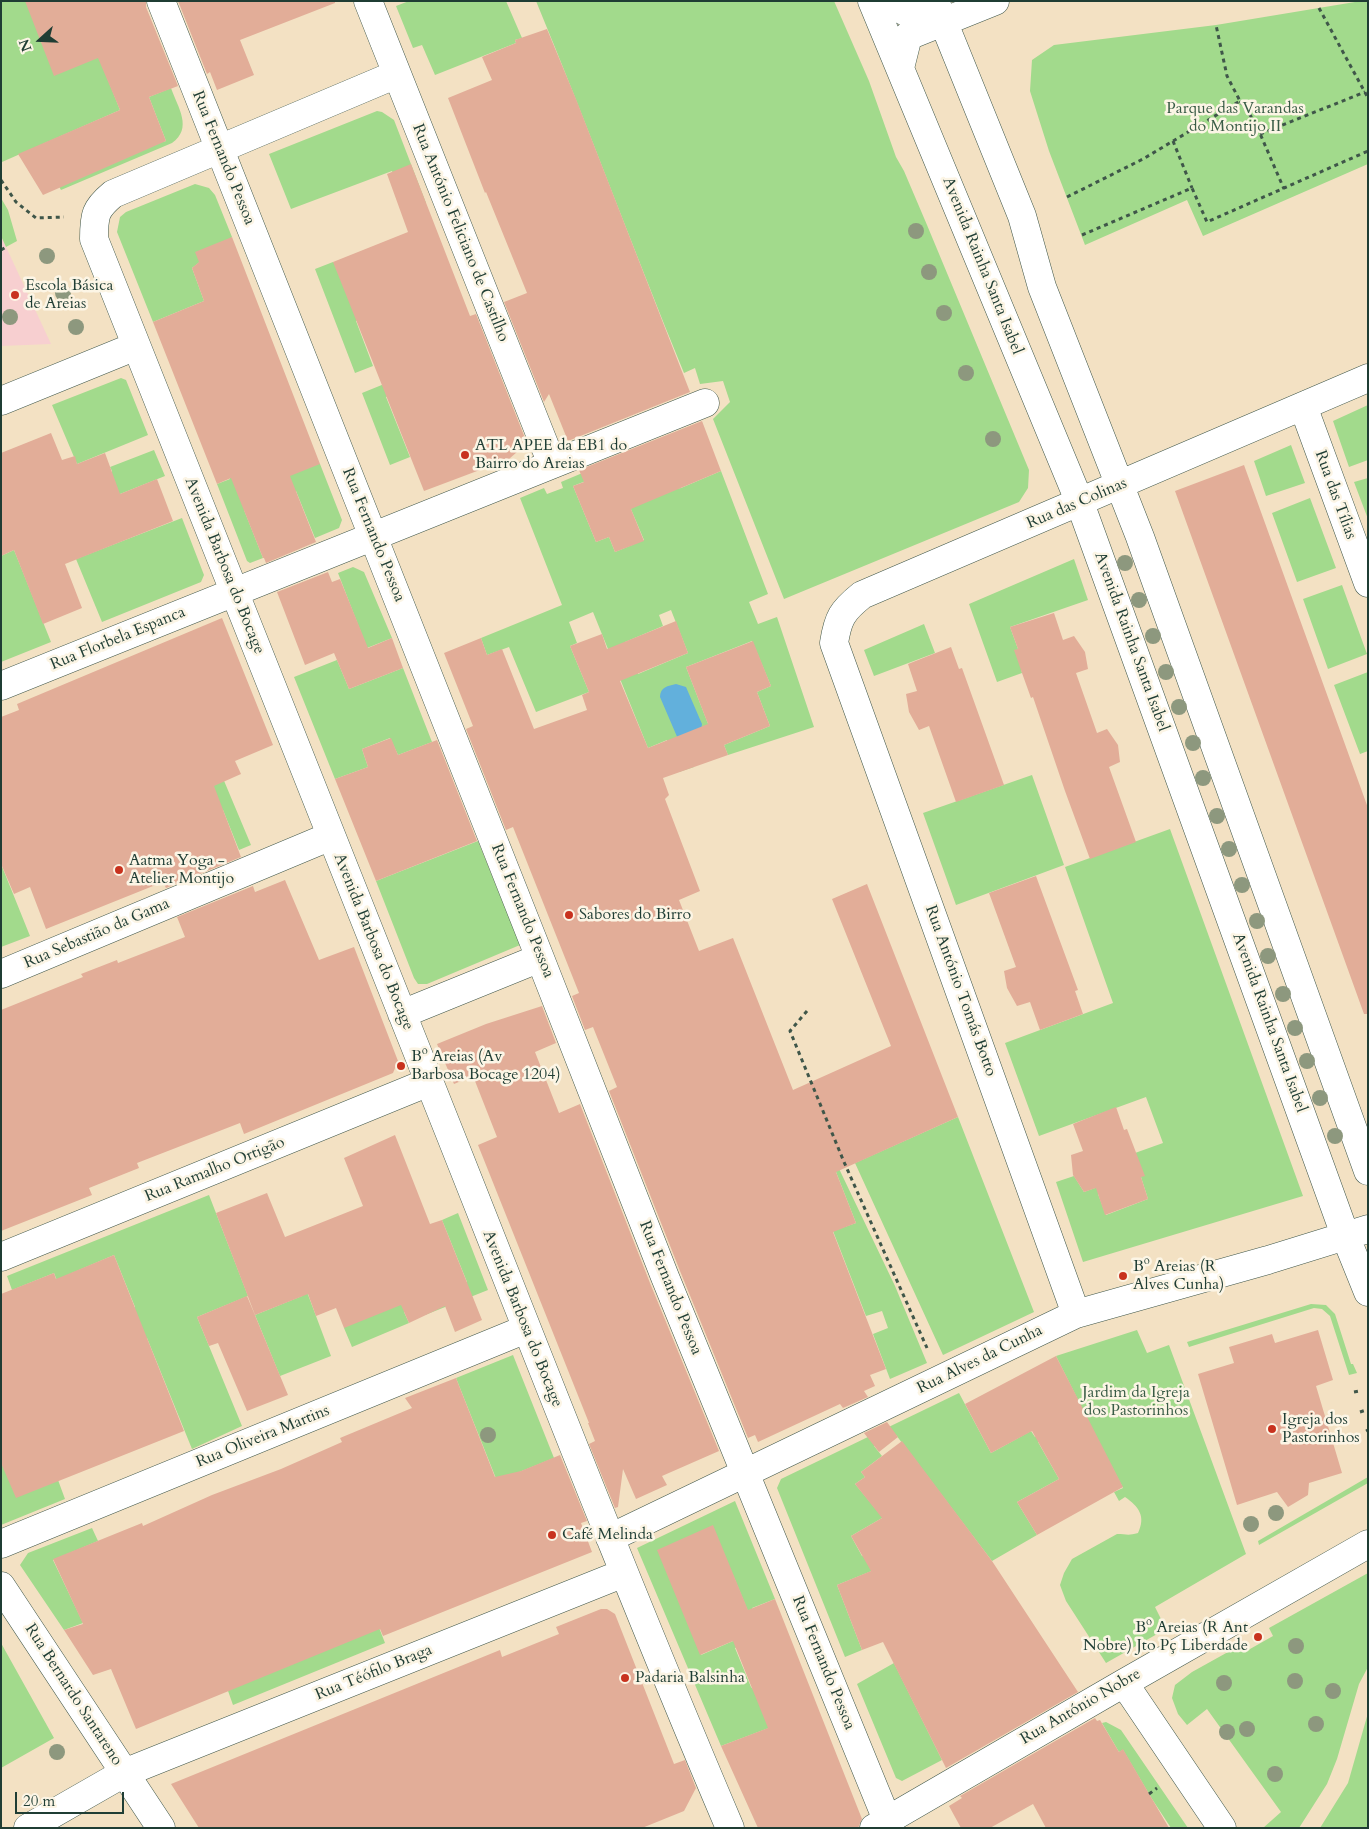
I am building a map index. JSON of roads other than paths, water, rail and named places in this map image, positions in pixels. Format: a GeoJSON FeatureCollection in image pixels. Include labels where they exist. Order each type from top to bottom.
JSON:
{"type":"FeatureCollection","features":[{"type":"Feature","properties":{"kind":"street","name":"Rua Fernando Pessoa"},"geometry":{"type":"LineString","coordinates":[[161,1],[665,1277],[746,1474],[881,1824]]}},
{"type":"Feature","properties":{"kind":"street","name":"Rua António Feliciano de Castilho"},"geometry":{"type":"LineString","coordinates":[[368,1],[552,464]]}},
{"type":"Feature","properties":{"kind":"street","name":"Avenida Rainha Santa Isabel"},"geometry":{"type":"LineString","coordinates":[[872,1],[1080,502],[1357,1232],[1368,1292]]}},
{"type":"Feature","properties":{"kind":"street"},"geometry":{"type":"LineString","coordinates":[[900,1],[904,11],[940,12],[995,1]]}},
{"type":"Feature","properties":{"kind":"street"},"geometry":{"type":"LineString","coordinates":[[900,68],[908,36],[940,12]]}},
{"type":"Feature","properties":{"kind":"street"},"geometry":{"type":"LineString","coordinates":[[940,12],[1022,216],[1042,287],[1140,537],[1368,1171]]}},
{"type":"Feature","properties":{"kind":"street"},"geometry":{"type":"LineString","coordinates":[[219,149],[397,74]]}},
{"type":"Feature","properties":{"kind":"street","name":"Avenida Barbosa do Bocage"},"geometry":{"type":"LineString","coordinates":[[219,149],[113,194],[101,204],[94,216],[94,239],[526,1329],[728,1827]]}},
{"type":"Feature","properties":{"kind":"street"},"geometry":{"type":"LineString","coordinates":[[1,401],[136,346]]}},
{"type":"Feature","properties":{"kind":"street","name":"Rua das Colinas"},"geometry":{"type":"LineString","coordinates":[[843,667],[834,643],[837,625],[846,607],[862,595],[1368,378]]}},
{"type":"Feature","properties":{"kind":"street","name":"Rua Florbela Espanca"},"geometry":{"type":"LineString","coordinates":[[1,686],[705,403]]}},
{"type":"Feature","properties":{"kind":"street","name":"Rua das Tílias"},"geometry":{"type":"LineString","coordinates":[[1303,406],[1368,583]]}},
{"type":"Feature","properties":{"kind":"street","name":"Rua António Tomás Botto"},"geometry":{"type":"LineString","coordinates":[[843,667],[1076,1314]]}},
{"type":"Feature","properties":{"kind":"street","name":"Rua Sebastião da Gama"},"geometry":{"type":"LineString","coordinates":[[1,974],[331,836]]}},
{"type":"Feature","properties":{"kind":"street"},"geometry":{"type":"LineString","coordinates":[[402,1014],[540,958]]}},
{"type":"Feature","properties":{"kind":"street","name":"Rua Ramalho Ortigão"},"geometry":{"type":"LineString","coordinates":[[1,1257],[429,1082]]}},
{"type":"Feature","properties":{"kind":"street","name":"Rua Alves da Cunha"},"geometry":{"type":"LineString","coordinates":[[610,1538],[1076,1314],[1268,1260],[1357,1232]]}},
{"type":"Feature","properties":{"kind":"street","name":"Rua Oliveira Martins"},"geometry":{"type":"LineString","coordinates":[[1,1544],[526,1329]]}},
{"type":"Feature","properties":{"kind":"street","name":"Rua António Nobre"},"geometry":{"type":"LineString","coordinates":[[881,1824],[1368,1544]]}},
{"type":"Feature","properties":{"kind":"street","name":"Rua Téófilo Braga"},"geometry":{"type":"LineString","coordinates":[[28,1828],[124,1773],[624,1573]]}},
{"type":"Feature","properties":{"kind":"street","name":"Rua Bernardo Santareno"},"geometry":{"type":"LineString","coordinates":[[1,1586],[161,1828]]}},
{"type":"Feature","properties":{"kind":"street"},"geometry":{"type":"LineString","coordinates":[[1124,1683],[1222,1828]]}},
{"type":"Feature","properties":{"kind":"water"},"geometry":{"type":"Polygon","coordinates":[[[676,684],[686,687],[702,724],[701,732],[678,739],[660,697],[663,689],[676,684]]]}},
{"type":"Feature","properties":{"kind":"place","name":"Escola Básica de Areias"},"geometry":{"type":"Point","coordinates":[15,295]}},
{"type":"Feature","properties":{"kind":"place","name":"ATL APEE da EB1 do Bairro do Areias"},"geometry":{"type":"Point","coordinates":[465,455]}},
{"type":"Feature","properties":{"kind":"place","name":"Aatma Yoga - Atelier Montijo"},"geometry":{"type":"Point","coordinates":[119,870]}},
{"type":"Feature","properties":{"kind":"place","name":"Sabores do Birro"},"geometry":{"type":"Point","coordinates":[569,915]}},
{"type":"Feature","properties":{"kind":"place","name":"Bº Areias (Av Barbosa Bocage 1204)"},"geometry":{"type":"Point","coordinates":[401,1066]}},
{"type":"Feature","properties":{"kind":"place","name":"Bº Areias (R Alves Cunha)"},"geometry":{"type":"Point","coordinates":[1123,1276]}},
{"type":"Feature","properties":{"kind":"place","name":"Igreja dos Pastorinhos"},"geometry":{"type":"Point","coordinates":[1272,1429]}},
{"type":"Feature","properties":{"kind":"place","name":"Café Melinda"},"geometry":{"type":"Point","coordinates":[552,1535]}},
{"type":"Feature","properties":{"kind":"place","name":"Bº Areias (R Ant Nobre) Jto Pç Liberdade"},"geometry":{"type":"Point","coordinates":[1258,1637]}},
{"type":"Feature","properties":{"kind":"place","name":"Padaria Balsinha"},"geometry":{"type":"Point","coordinates":[625,1678]}},
{"type":"Feature","properties":{"kind":"park label","name":"Parque das Varandas do Montijo II"},"geometry":{"type":"Point","coordinates":[1235,118]}},
{"type":"Feature","properties":{"kind":"park label","name":"Jardim da Igreja dos Pastorinhos"},"geometry":{"type":"Point","coordinates":[1136,1402]}}]}
